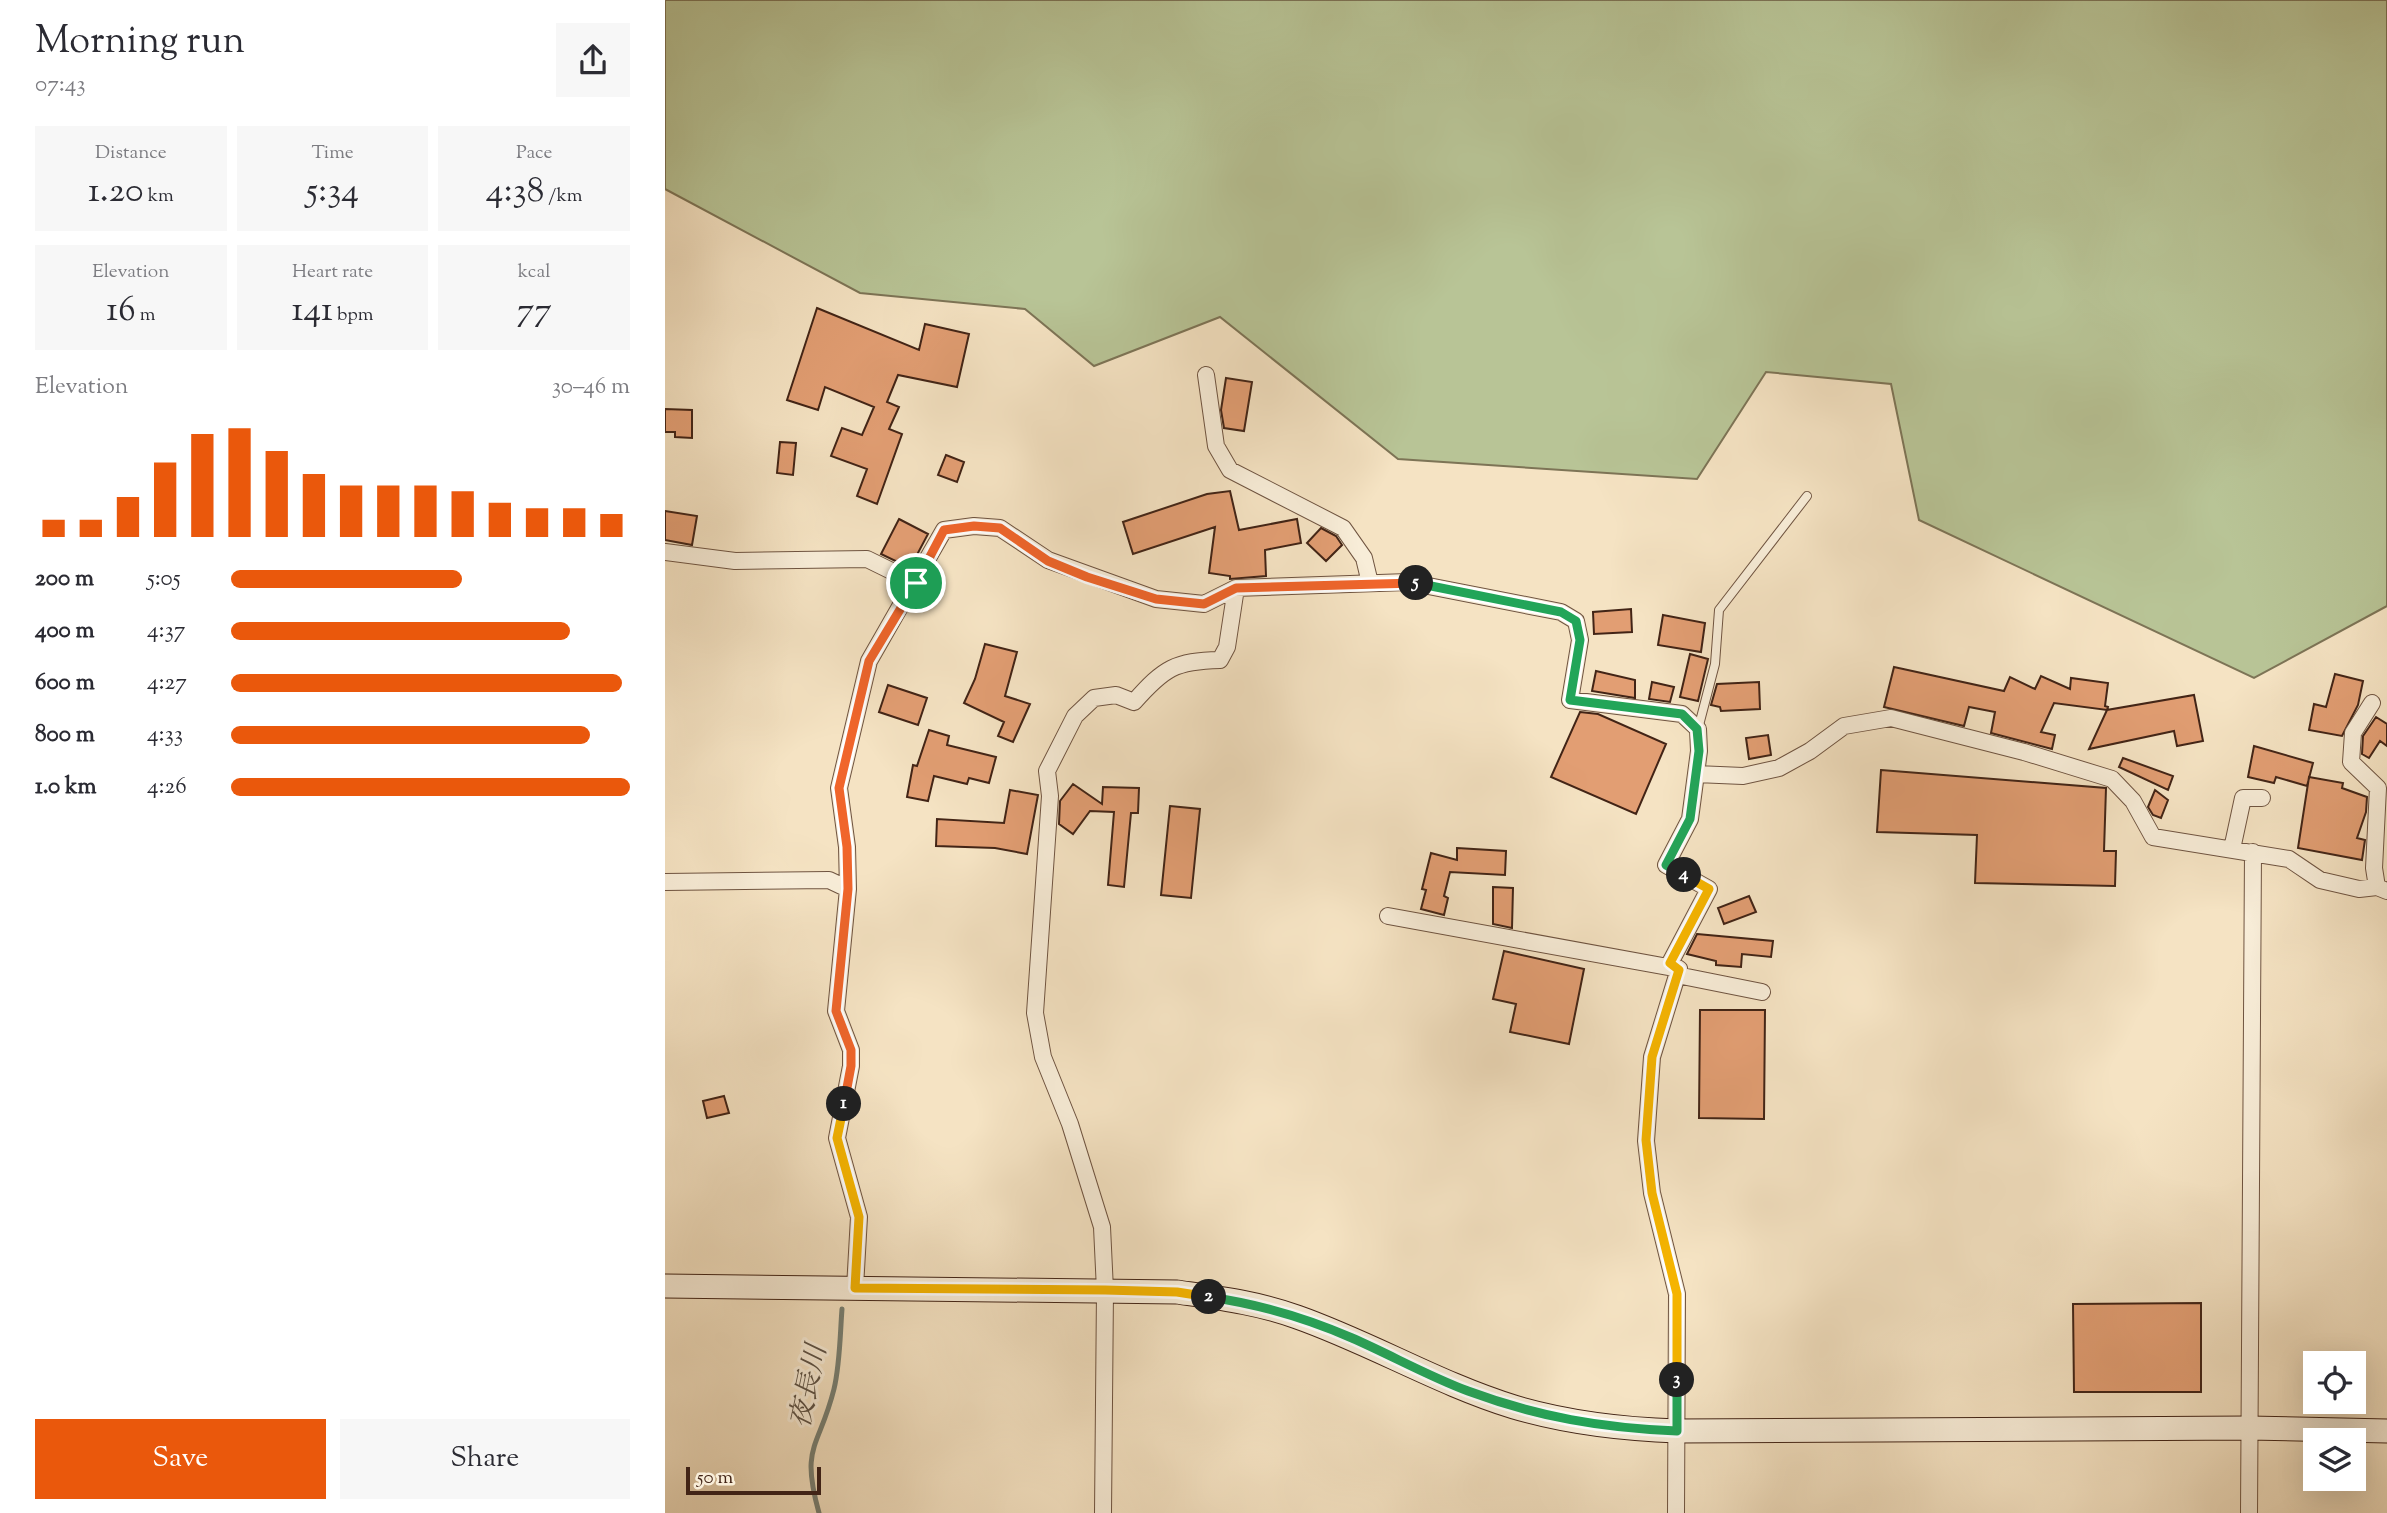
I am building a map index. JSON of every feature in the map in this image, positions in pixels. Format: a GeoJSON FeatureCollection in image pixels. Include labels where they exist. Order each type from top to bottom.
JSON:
{"type":"FeatureCollection","features":[{"type":"Feature","properties":{"kind":"street"},"geometry":{"type":"LineString","coordinates":[[1206,375],[1216,446],[1230,470],[1343,528],[1364,558],[1370,583]]}},
{"type":"Feature","properties":{"kind":"street"},"geometry":{"type":"LineString","coordinates":[[855,1288],[859,1217],[837,1138],[851,1066],[851,1050],[836,1011],[848,889],[847,847],[839,788],[869,661],[944,530],[974,526],[1000,528],[1048,561],[1156,599],[1204,604],[1236,588],[1408,582],[1561,612],[1576,621],[1580,640],[1570,700],[1682,714],[1697,729],[1696,774],[1690,819],[1666,865],[1709,889],[1670,963],[1678,972]]}},
{"type":"Feature","properties":{"kind":"street"},"geometry":{"type":"LineString","coordinates":[[665,552],[734,561],[867,559],[916,583]]}},
{"type":"Feature","properties":{"kind":"street"},"geometry":{"type":"LineString","coordinates":[[1103,1513],[1103,1227],[1070,1124],[1043,1057],[1035,1013],[1050,796],[1047,771],[1075,716],[1094,698],[1115,695],[1133,702],[1157,676],[1187,661],[1220,660],[1227,647],[1236,588]]}},
{"type":"Feature","properties":{"kind":"street"},"geometry":{"type":"LineString","coordinates":[[1696,774],[1743,776],[1779,768],[1810,751],[1844,726],[1891,718],[2024,752],[2112,779],[2133,801],[2153,837],[2290,859],[2320,880],[2359,889],[2382,889],[2374,868],[2382,783],[2351,762],[2353,733],[2372,703]]}},
{"type":"Feature","properties":{"kind":"street"},"geometry":{"type":"LineString","coordinates":[[2232,849],[2243,798],[2262,798]]}},
{"type":"Feature","properties":{"kind":"street"},"geometry":{"type":"LineString","coordinates":[[2249,1513],[2253,852]]}},
{"type":"Feature","properties":{"kind":"street"},"geometry":{"type":"LineString","coordinates":[[665,882],[829,880],[848,889]]}},
{"type":"Feature","properties":{"kind":"street"},"geometry":{"type":"LineString","coordinates":[[1388,916],[1678,972],[1762,992]]}},
{"type":"Feature","properties":{"kind":"street"},"geometry":{"type":"LineString","coordinates":[[1676,1513],[1677,1294],[1652,1193],[1646,1140],[1652,1057],[1678,972]]}},
{"type":"Feature","properties":{"kind":"street"},"geometry":{"type":"LineString","coordinates":[[665,1286],[1177,1292],[1247,1303],[1295,1316],[1349,1337],[1466,1390],[1511,1406],[1610,1428],[1677,1431],[2249,1428],[2387,1431]]}},
{"type":"Feature","properties":{"kind":"lane"},"geometry":{"type":"LineString","coordinates":[[1697,729],[1715,664],[1719,610],[1807,496]]}},
{"type":"Feature","properties":{"kind":"green space"},"geometry":{"type":"Polygon","coordinates":[[[665,0],[2387,0],[2387,606],[2254,678],[1919,520],[1891,384],[1766,372],[1697,479],[1398,459],[1220,317],[1094,366],[1025,309],[860,293],[665,189],[665,0]]]}},
{"type":"Feature","properties":{"kind":"building"},"geometry":{"type":"Polygon","coordinates":[[[817,308],[919,350],[925,324],[969,334],[957,387],[898,375],[887,402],[899,407],[889,429],[902,434],[877,504],[857,496],[867,469],[831,456],[842,428],[862,435],[874,407],[825,387],[818,410],[787,400],[817,308]]]}},
{"type":"Feature","properties":{"kind":"building"},"geometry":{"type":"Polygon","coordinates":[[[1226,378],[1252,382],[1244,431],[1224,428],[1221,410],[1226,378]]]}},
{"type":"Feature","properties":{"kind":"building"},"geometry":{"type":"Polygon","coordinates":[[[665,409],[692,410],[692,438],[675,437],[675,432],[665,432],[665,409]]]}},
{"type":"Feature","properties":{"kind":"building"},"geometry":{"type":"Polygon","coordinates":[[[780,442],[796,443],[793,475],[777,473],[780,442]]]}},
{"type":"Feature","properties":{"kind":"building"},"geometry":{"type":"Polygon","coordinates":[[[946,455],[964,462],[957,482],[938,475],[946,455]]]}},
{"type":"Feature","properties":{"kind":"building"},"geometry":{"type":"Polygon","coordinates":[[[1230,491],[1239,530],[1297,519],[1301,543],[1265,550],[1266,576],[1230,579],[1230,576],[1209,573],[1215,527],[1133,554],[1123,522],[1207,494],[1230,491]]]}},
{"type":"Feature","properties":{"kind":"building"},"geometry":{"type":"Polygon","coordinates":[[[665,511],[697,516],[692,545],[665,540],[665,511]]]}},
{"type":"Feature","properties":{"kind":"building"},"geometry":{"type":"Polygon","coordinates":[[[899,519],[928,534],[910,568],[881,554],[899,519]]]}},
{"type":"Feature","properties":{"kind":"building"},"geometry":{"type":"Polygon","coordinates":[[[1321,528],[1336,536],[1342,545],[1326,561],[1307,543],[1321,528]]]}},
{"type":"Feature","properties":{"kind":"building"},"geometry":{"type":"Polygon","coordinates":[[[1631,609],[1632,632],[1594,634],[1593,612],[1631,609]]]}},
{"type":"Feature","properties":{"kind":"building"},"geometry":{"type":"Polygon","coordinates":[[[1663,615],[1705,623],[1701,652],[1658,645],[1663,615]]]}},
{"type":"Feature","properties":{"kind":"building"},"geometry":{"type":"Polygon","coordinates":[[[985,644],[1017,652],[1005,696],[1030,704],[1013,742],[998,736],[1004,722],[964,703],[975,679],[985,644]]]}},
{"type":"Feature","properties":{"kind":"building"},"geometry":{"type":"Polygon","coordinates":[[[1690,654],[1708,659],[1698,701],[1680,697],[1690,654]]]}},
{"type":"Feature","properties":{"kind":"building"},"geometry":{"type":"Polygon","coordinates":[[[1894,667],[2004,691],[2010,677],[2035,689],[2041,676],[2070,689],[2071,678],[2108,683],[2105,706],[2108,707],[2107,710],[2054,703],[2041,732],[2055,735],[2052,749],[1991,733],[1995,712],[1969,707],[1964,726],[1884,707],[1894,667]]]}},
{"type":"Feature","properties":{"kind":"building"},"geometry":{"type":"Polygon","coordinates":[[[1596,671],[1635,680],[1635,698],[1592,691],[1596,671]]]}},
{"type":"Feature","properties":{"kind":"building"},"geometry":{"type":"Polygon","coordinates":[[[2335,674],[2363,681],[2358,705],[2342,736],[2309,730],[2314,704],[2326,707],[2335,674]]]}},
{"type":"Feature","properties":{"kind":"building"},"geometry":{"type":"Polygon","coordinates":[[[1652,682],[1674,687],[1670,702],[1649,699],[1652,682]]]}},
{"type":"Feature","properties":{"kind":"building"},"geometry":{"type":"Polygon","coordinates":[[[1759,682],[1760,709],[1721,711],[1720,707],[1711,705],[1717,684],[1759,682]]]}},
{"type":"Feature","properties":{"kind":"building"},"geometry":{"type":"Polygon","coordinates":[[[888,685],[927,698],[918,725],[879,712],[888,685]]]}},
{"type":"Feature","properties":{"kind":"building"},"geometry":{"type":"Polygon","coordinates":[[[2194,695],[2203,741],[2177,746],[2174,731],[2089,749],[2107,710],[2194,695]]]}},
{"type":"Feature","properties":{"kind":"building"},"geometry":{"type":"Polygon","coordinates":[[[1580,712],[1598,714],[1666,744],[1636,814],[1551,777],[1580,712]]]}},
{"type":"Feature","properties":{"kind":"building"},"geometry":{"type":"Polygon","coordinates":[[[2376,717],[2387,724],[2387,746],[2380,741],[2369,758],[2362,754],[2363,736],[2376,717]]]}},
{"type":"Feature","properties":{"kind":"building"},"geometry":{"type":"Polygon","coordinates":[[[929,730],[949,736],[947,745],[996,757],[989,783],[969,778],[967,784],[934,776],[928,801],[907,797],[913,765],[917,766],[929,730]]]}},
{"type":"Feature","properties":{"kind":"building"},"geometry":{"type":"Polygon","coordinates":[[[1768,735],[1771,755],[1749,759],[1746,738],[1768,735]]]}},
{"type":"Feature","properties":{"kind":"building"},"geometry":{"type":"Polygon","coordinates":[[[2254,746],[2313,763],[2307,786],[2276,777],[2274,783],[2248,777],[2254,746]]]}},
{"type":"Feature","properties":{"kind":"building"},"geometry":{"type":"Polygon","coordinates":[[[2123,758],[2173,776],[2168,790],[2119,767],[2123,758]]]}},
{"type":"Feature","properties":{"kind":"building"},"geometry":{"type":"Polygon","coordinates":[[[1881,770],[2106,788],[2104,851],[2116,851],[2115,886],[1975,883],[1977,835],[1877,832],[1881,770]]]}},
{"type":"Feature","properties":{"kind":"building"},"geometry":{"type":"Polygon","coordinates":[[[2309,777],[2343,783],[2342,788],[2367,797],[2366,812],[2357,838],[2365,840],[2362,860],[2298,848],[2309,777]]]}},
{"type":"Feature","properties":{"kind":"building"},"geometry":{"type":"Polygon","coordinates":[[[1073,784],[1102,804],[1103,787],[1139,788],[1138,813],[1131,813],[1124,887],[1108,885],[1114,812],[1090,811],[1073,834],[1059,824],[1060,801],[1073,784]]]}},
{"type":"Feature","properties":{"kind":"building"},"geometry":{"type":"Polygon","coordinates":[[[1010,790],[1038,795],[1027,854],[995,848],[936,846],[937,819],[1004,823],[1010,790]]]}},
{"type":"Feature","properties":{"kind":"building"},"geometry":{"type":"Polygon","coordinates":[[[2155,790],[2168,800],[2161,818],[2153,815],[2148,807],[2155,790]]]}},
{"type":"Feature","properties":{"kind":"building"},"geometry":{"type":"Polygon","coordinates":[[[1170,806],[1200,809],[1191,898],[1161,895],[1170,806]]]}},
{"type":"Feature","properties":{"kind":"building"},"geometry":{"type":"Polygon","coordinates":[[[1457,848],[1506,851],[1505,875],[1450,872],[1444,896],[1448,898],[1444,915],[1421,909],[1426,890],[1422,889],[1431,853],[1457,860],[1457,848]]]}},
{"type":"Feature","properties":{"kind":"building"},"geometry":{"type":"Polygon","coordinates":[[[1493,887],[1513,888],[1512,928],[1493,924],[1493,887]]]}},
{"type":"Feature","properties":{"kind":"building"},"geometry":{"type":"Polygon","coordinates":[[[1749,896],[1756,912],[1724,924],[1718,908],[1749,896]]]}},
{"type":"Feature","properties":{"kind":"building"},"geometry":{"type":"Polygon","coordinates":[[[1697,934],[1773,941],[1771,957],[1742,954],[1741,967],[1716,965],[1716,961],[1687,954],[1697,934]]]}},
{"type":"Feature","properties":{"kind":"building"},"geometry":{"type":"Polygon","coordinates":[[[1504,951],[1584,969],[1569,1044],[1510,1032],[1516,1004],[1493,999],[1504,951]]]}},
{"type":"Feature","properties":{"kind":"building"},"geometry":{"type":"Polygon","coordinates":[[[1700,1010],[1765,1010],[1764,1119],[1699,1118],[1700,1010]]]}},
{"type":"Feature","properties":{"kind":"building"},"geometry":{"type":"Polygon","coordinates":[[[724,1096],[729,1113],[707,1118],[703,1101],[724,1096]]]}},
{"type":"Feature","properties":{"kind":"building"},"geometry":{"type":"Polygon","coordinates":[[[2201,1303],[2201,1392],[2074,1392],[2073,1304],[2201,1303]]]}},
{"type":"Feature","properties":{"kind":"waterway","name":"夜長川"},"geometry":{"type":"LineString","coordinates":[[819,1513],[811,1460],[836,1379],[842,1309]]}},
{"type":"Feature","properties":{"kind":"route"},"geometry":{"type":"LineString","coordinates":[[974,526],[1000,528],[1048,561],[1087,577],[1156,599],[1204,604],[1236,588],[1408,582],[1467,591],[1561,612],[1576,621],[1580,640],[1570,700],[1682,714],[1697,729],[1699,751],[1690,819],[1666,865],[1709,889],[1670,963],[1679,970],[1652,1057],[1647,1096],[1646,1140],[1652,1193],[1677,1294],[1677,1431],[1610,1428],[1555,1418],[1511,1406],[1466,1390],[1349,1337],[1295,1316],[1247,1303],[1177,1292],[855,1288],[859,1217],[837,1138],[851,1066],[851,1050],[836,1011],[848,889],[847,847],[839,788],[869,661],[916,583],[944,530],[974,526]]}}]}
